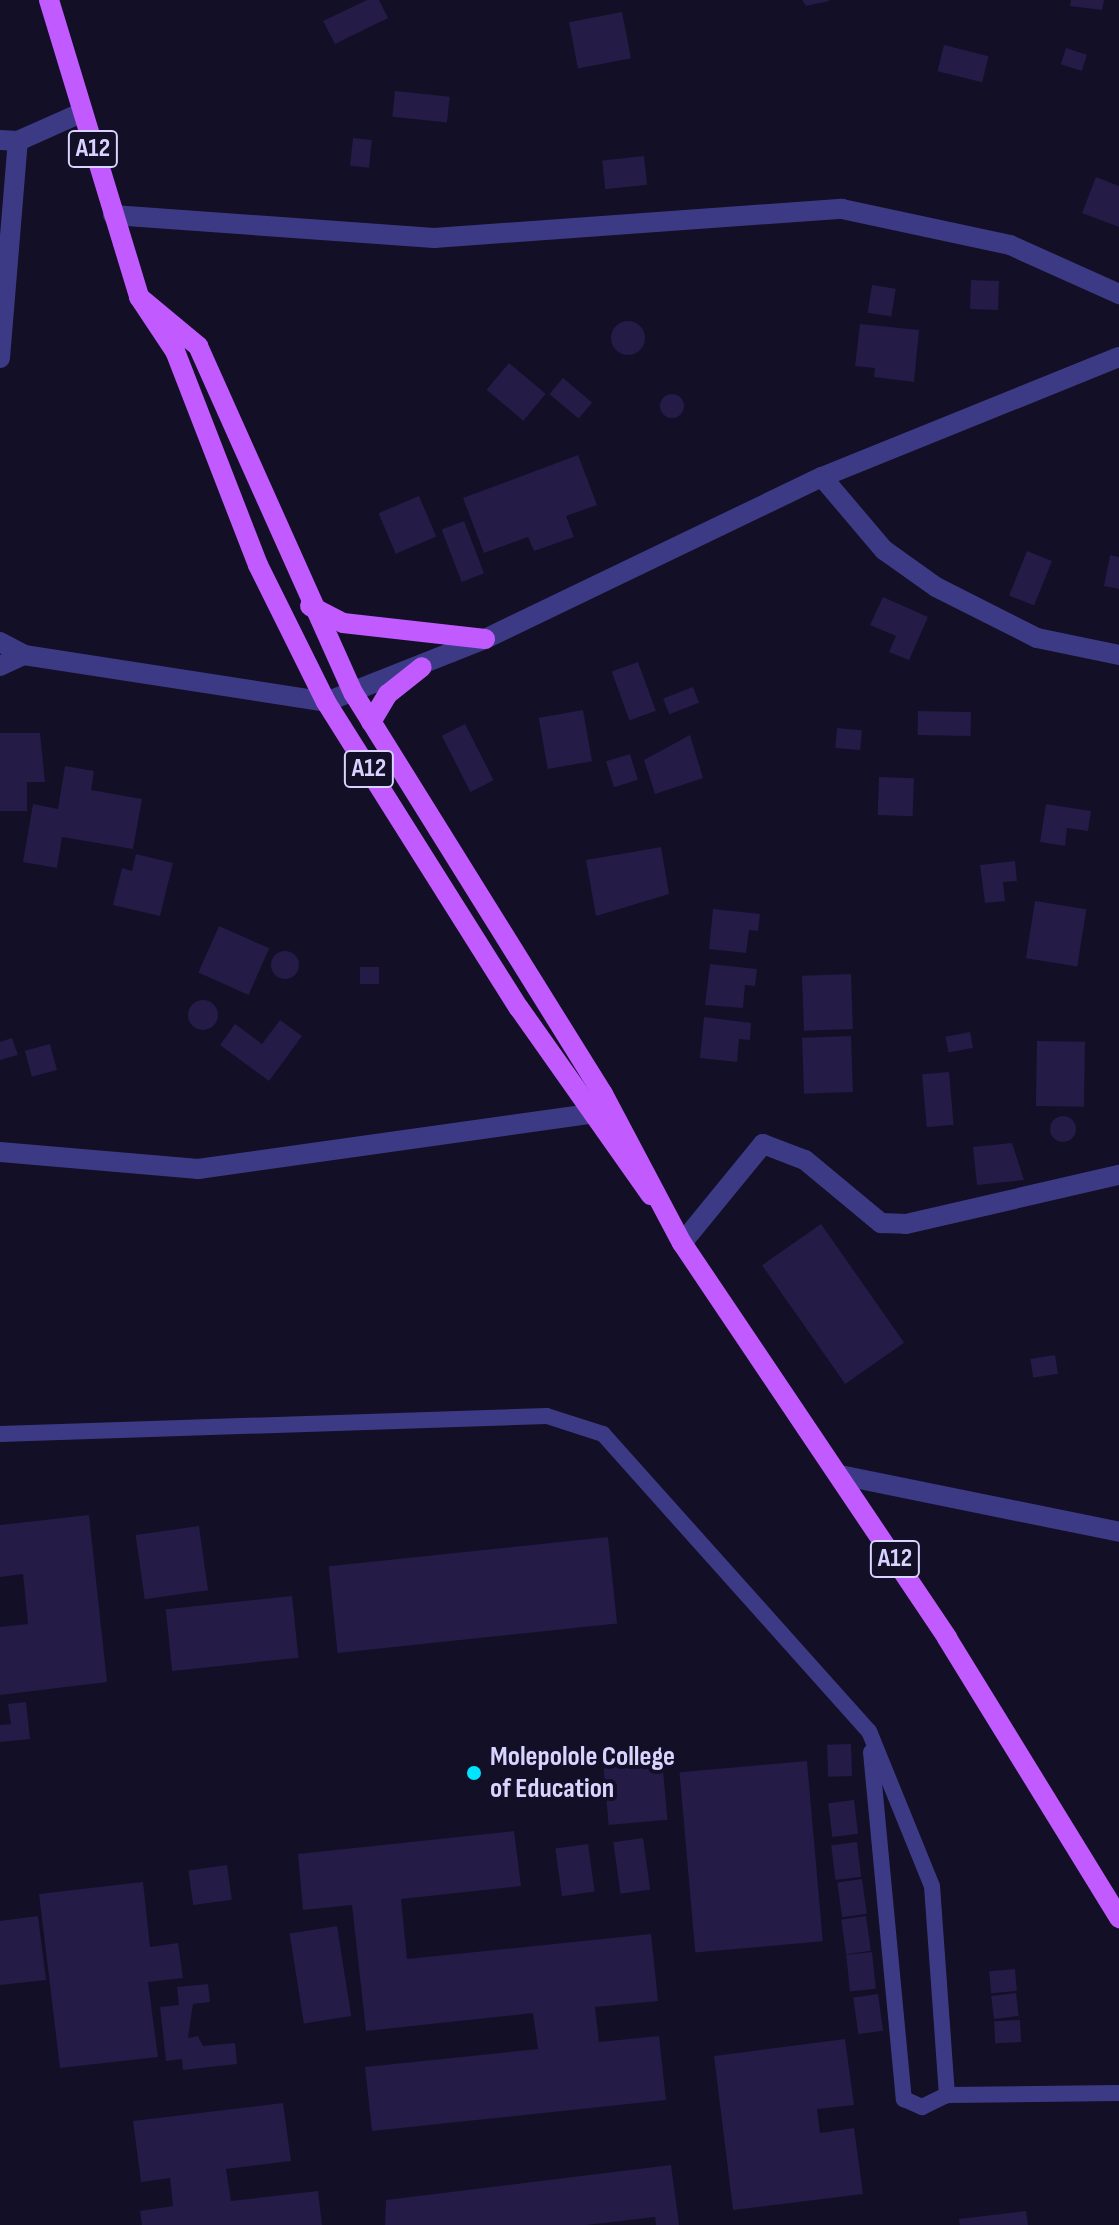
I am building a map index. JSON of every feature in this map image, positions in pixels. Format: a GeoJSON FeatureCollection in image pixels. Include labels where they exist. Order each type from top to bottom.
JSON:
{"type":"FeatureCollection","features":[{"type":"Feature","properties":{"kind":"main road","name":"A12"},"geometry":{"type":"LineString","coordinates":[[49,0],[139,297],[175,351],[258,565],[326,702],[590,1114],[662,1207]]}},
{"type":"Feature","properties":{"kind":"main road","name":"A12"},"geometry":{"type":"LineString","coordinates":[[139,297],[198,346],[310,606],[354,694],[603,1094],[682,1243],[840,1475],[1119,1918]]}},
{"type":"Feature","properties":{"kind":"main road"},"geometry":{"type":"LineString","coordinates":[[310,606],[343,623],[485,639]]}},
{"type":"Feature","properties":{"kind":"main road"},"geometry":{"type":"LineString","coordinates":[[371,722],[388,694],[422,667]]}},
{"type":"Feature","properties":{"kind":"street"},"geometry":{"type":"LineString","coordinates":[[0,358],[9,140],[81,113]]}},
{"type":"Feature","properties":{"kind":"street"},"geometry":{"type":"LineString","coordinates":[[113,215],[434,238],[842,209],[1010,245],[1119,294]]}},
{"type":"Feature","properties":{"kind":"street"},"geometry":{"type":"LineString","coordinates":[[0,642],[24,655],[326,702],[354,694],[485,639],[822,477],[1119,357]]}},
{"type":"Feature","properties":{"kind":"street"},"geometry":{"type":"LineString","coordinates":[[822,477],[884,550],[936,587],[1037,638],[1119,655]]}},
{"type":"Feature","properties":{"kind":"street"},"geometry":{"type":"LineString","coordinates":[[0,666],[24,655]]}},
{"type":"Feature","properties":{"kind":"street"},"geometry":{"type":"LineString","coordinates":[[0,1152],[198,1169],[590,1114]]}},
{"type":"Feature","properties":{"kind":"street"},"geometry":{"type":"LineString","coordinates":[[682,1243],[763,1144],[805,1160],[881,1223],[906,1224],[1119,1175]]}},
{"type":"Feature","properties":{"kind":"street"},"geometry":{"type":"LineString","coordinates":[[840,1475],[1119,1532]]}},
{"type":"Feature","properties":{"kind":"lane"},"geometry":{"type":"LineString","coordinates":[[0,1434],[547,1416],[577,1423],[624,1452],[869,1731],[932,1886],[947,2095]]}},
{"type":"Feature","properties":{"kind":"lane"},"geometry":{"type":"LineString","coordinates":[[869,1731],[900,2091],[910,2106],[922,2107],[947,2095],[1119,2093]]}},
{"type":"Feature","properties":{"kind":"building"},"geometry":{"type":"Polygon","coordinates":[[[367,0],[379,0],[388,18],[335,44],[323,21],[367,0]]]}},
{"type":"Feature","properties":{"kind":"building"},"geometry":{"type":"Polygon","coordinates":[[[802,0],[829,0],[829,1],[806,6],[802,0]]]}},
{"type":"Feature","properties":{"kind":"building"},"geometry":{"type":"Polygon","coordinates":[[[1071,0],[1104,0],[1102,10],[1070,6],[1071,0]]]}},
{"type":"Feature","properties":{"kind":"building"},"geometry":{"type":"Polygon","coordinates":[[[622,12],[631,58],[578,68],[569,22],[622,12]]]}},
{"type":"Feature","properties":{"kind":"building"},"geometry":{"type":"Polygon","coordinates":[[[944,45],[989,56],[982,82],[937,71],[944,45]]]}},
{"type":"Feature","properties":{"kind":"building"},"geometry":{"type":"Polygon","coordinates":[[[1066,48],[1087,55],[1082,71],[1061,64],[1066,48]]]}},
{"type":"Feature","properties":{"kind":"building"},"geometry":{"type":"Polygon","coordinates":[[[395,91],[450,97],[447,123],[392,117],[395,91]]]}},
{"type":"Feature","properties":{"kind":"building"},"geometry":{"type":"Polygon","coordinates":[[[353,138],[372,140],[369,168],[350,166],[353,138]]]}},
{"type":"Feature","properties":{"kind":"building"},"geometry":{"type":"Polygon","coordinates":[[[644,156],[647,185],[605,189],[602,160],[644,156]]]}},
{"type":"Feature","properties":{"kind":"building"},"geometry":{"type":"Polygon","coordinates":[[[1096,177],[1119,186],[1119,227],[1082,213],[1096,177]]]}},
{"type":"Feature","properties":{"kind":"building"},"geometry":{"type":"Polygon","coordinates":[[[971,280],[999,281],[998,310],[970,309],[971,280]]]}},
{"type":"Feature","properties":{"kind":"building"},"geometry":{"type":"Polygon","coordinates":[[[872,285],[896,289],[891,316],[868,313],[872,285]]]}},
{"type":"Feature","properties":{"kind":"building"},"geometry":{"type":"Polygon","coordinates":[[[628,321],[640,326],[645,338],[640,350],[628,355],[616,350],[611,338],[616,326],[628,321]]]}},
{"type":"Feature","properties":{"kind":"building"},"geometry":{"type":"Polygon","coordinates":[[[860,324],[919,330],[914,382],[874,377],[875,368],[855,366],[860,324]]]}},
{"type":"Feature","properties":{"kind":"building"},"geometry":{"type":"Polygon","coordinates":[[[509,363],[546,394],[523,421],[487,390],[509,363]]]}},
{"type":"Feature","properties":{"kind":"building"},"geometry":{"type":"Polygon","coordinates":[[[563,378],[592,402],[579,419],[550,394],[563,378]]]}},
{"type":"Feature","properties":{"kind":"building"},"geometry":{"type":"Polygon","coordinates":[[[672,394],[683,401],[684,406],[677,417],[672,418],[661,411],[660,406],[667,395],[672,394]]]}},
{"type":"Feature","properties":{"kind":"building"},"geometry":{"type":"Polygon","coordinates":[[[578,455],[597,505],[566,516],[574,537],[534,551],[528,537],[484,553],[463,498],[578,455]]]}},
{"type":"Feature","properties":{"kind":"building"},"geometry":{"type":"Polygon","coordinates":[[[419,496],[436,537],[396,554],[378,513],[419,496]]]}},
{"type":"Feature","properties":{"kind":"building"},"geometry":{"type":"Polygon","coordinates":[[[464,521],[484,573],[462,582],[442,530],[464,521]]]}},
{"type":"Feature","properties":{"kind":"building"},"geometry":{"type":"Polygon","coordinates":[[[1027,551],[1052,561],[1034,606],[1009,596],[1027,551]]]}},
{"type":"Feature","properties":{"kind":"building"},"geometry":{"type":"Polygon","coordinates":[[[1110,555],[1119,557],[1119,589],[1104,586],[1110,555]]]}},
{"type":"Feature","properties":{"kind":"building"},"geometry":{"type":"Polygon","coordinates":[[[883,597],[928,617],[909,660],[889,652],[896,636],[870,625],[883,597]]]}},
{"type":"Feature","properties":{"kind":"building"},"geometry":{"type":"Polygon","coordinates":[[[638,662],[656,711],[629,720],[612,672],[638,662]]]}},
{"type":"Feature","properties":{"kind":"building"},"geometry":{"type":"Polygon","coordinates":[[[693,687],[699,703],[669,714],[663,698],[693,687]]]}},
{"type":"Feature","properties":{"kind":"building"},"geometry":{"type":"Polygon","coordinates":[[[583,710],[592,761],[548,769],[539,718],[583,710]]]}},
{"type":"Feature","properties":{"kind":"building"},"geometry":{"type":"Polygon","coordinates":[[[918,711],[971,712],[971,736],[918,735],[918,711]]]}},
{"type":"Feature","properties":{"kind":"building"},"geometry":{"type":"Polygon","coordinates":[[[465,724],[494,780],[470,792],[442,736],[465,724]]]}},
{"type":"Feature","properties":{"kind":"building"},"geometry":{"type":"Polygon","coordinates":[[[837,728],[862,730],[860,750],[835,748],[837,728]]]}},
{"type":"Feature","properties":{"kind":"building"},"geometry":{"type":"Polygon","coordinates":[[[0,733],[40,733],[45,782],[27,782],[27,811],[0,811],[0,733]]]}},
{"type":"Feature","properties":{"kind":"building"},"geometry":{"type":"Polygon","coordinates":[[[690,735],[703,778],[655,794],[644,760],[690,735]]]}},
{"type":"Feature","properties":{"kind":"building"},"geometry":{"type":"Polygon","coordinates":[[[630,754],[638,780],[614,787],[606,761],[630,754]]]}},
{"type":"Feature","properties":{"kind":"building"},"geometry":{"type":"Polygon","coordinates":[[[65,766],[94,771],[91,790],[142,799],[133,849],[62,837],[57,868],[23,862],[33,804],[58,809],[65,766]]]}},
{"type":"Feature","properties":{"kind":"building"},"geometry":{"type":"Polygon","coordinates":[[[879,777],[914,778],[913,816],[878,815],[879,777]]]}},
{"type":"Feature","properties":{"kind":"building"},"geometry":{"type":"Polygon","coordinates":[[[1046,804],[1091,811],[1088,831],[1067,828],[1065,846],[1040,842],[1046,804]]]}},
{"type":"Feature","properties":{"kind":"building"},"geometry":{"type":"Polygon","coordinates":[[[661,847],[669,894],[596,916],[586,860],[661,847]]]}},
{"type":"Feature","properties":{"kind":"building"},"geometry":{"type":"Polygon","coordinates":[[[136,854],[173,863],[160,916],[113,905],[122,868],[132,871],[136,854]]]}},
{"type":"Feature","properties":{"kind":"building"},"geometry":{"type":"Polygon","coordinates":[[[1015,861],[1017,881],[1003,882],[1005,901],[985,903],[980,865],[1015,861]]]}},
{"type":"Feature","properties":{"kind":"building"},"geometry":{"type":"Polygon","coordinates":[[[1035,901],[1086,909],[1077,966],[1026,958],[1035,901]]]}},
{"type":"Feature","properties":{"kind":"building"},"geometry":{"type":"Polygon","coordinates":[[[713,909],[760,914],[758,931],[749,930],[746,953],[709,949],[713,909]]]}},
{"type":"Feature","properties":{"kind":"building"},"geometry":{"type":"Polygon","coordinates":[[[219,926],[269,948],[249,995],[198,973],[219,926]]]}},
{"type":"Feature","properties":{"kind":"building"},"geometry":{"type":"Polygon","coordinates":[[[285,951],[295,955],[299,965],[295,975],[285,979],[275,975],[271,965],[275,955],[285,951]]]}},
{"type":"Feature","properties":{"kind":"building"},"geometry":{"type":"Polygon","coordinates":[[[710,964],[757,969],[755,986],[745,985],[743,1008],[705,1005],[710,964]]]}},
{"type":"Feature","properties":{"kind":"building"},"geometry":{"type":"Polygon","coordinates":[[[360,967],[379,967],[379,984],[360,984],[360,967]]]}},
{"type":"Feature","properties":{"kind":"building"},"geometry":{"type":"Polygon","coordinates":[[[851,974],[853,1029],[804,1031],[802,976],[851,974]]]}},
{"type":"Feature","properties":{"kind":"building"},"geometry":{"type":"Polygon","coordinates":[[[203,1000],[214,1004],[218,1015],[214,1026],[203,1030],[192,1026],[188,1015],[192,1004],[203,1000]]]}},
{"type":"Feature","properties":{"kind":"building"},"geometry":{"type":"Polygon","coordinates":[[[704,1017],[751,1023],[750,1040],[739,1039],[737,1062],[700,1058],[704,1017]]]}},
{"type":"Feature","properties":{"kind":"building"},"geometry":{"type":"Polygon","coordinates":[[[280,1020],[302,1036],[269,1081],[220,1045],[235,1024],[262,1044],[280,1020]]]}},
{"type":"Feature","properties":{"kind":"building"},"geometry":{"type":"Polygon","coordinates":[[[970,1032],[973,1048],[949,1052],[945,1037],[970,1032]]]}},
{"type":"Feature","properties":{"kind":"building"},"geometry":{"type":"Polygon","coordinates":[[[851,1036],[853,1092],[804,1094],[802,1038],[851,1036]]]}},
{"type":"Feature","properties":{"kind":"building"},"geometry":{"type":"Polygon","coordinates":[[[12,1038],[18,1055],[0,1060],[0,1042],[12,1038]]]}},
{"type":"Feature","properties":{"kind":"building"},"geometry":{"type":"Polygon","coordinates":[[[1037,1041],[1085,1042],[1084,1107],[1036,1106],[1037,1041]]]}},
{"type":"Feature","properties":{"kind":"building"},"geometry":{"type":"Polygon","coordinates":[[[50,1044],[57,1070],[32,1077],[25,1051],[50,1044]]]}},
{"type":"Feature","properties":{"kind":"building"},"geometry":{"type":"Polygon","coordinates":[[[949,1072],[954,1125],[927,1127],[922,1074],[949,1072]]]}},
{"type":"Feature","properties":{"kind":"building"},"geometry":{"type":"Polygon","coordinates":[[[1063,1116],[1072,1120],[1076,1129],[1072,1138],[1063,1142],[1054,1138],[1050,1129],[1054,1120],[1063,1116]]]}},
{"type":"Feature","properties":{"kind":"building"},"geometry":{"type":"Polygon","coordinates":[[[1012,1143],[1024,1180],[977,1185],[973,1147],[1012,1143]]]}},
{"type":"Feature","properties":{"kind":"building"},"geometry":{"type":"Polygon","coordinates":[[[821,1224],[904,1343],[845,1384],[762,1265],[821,1224]]]}},
{"type":"Feature","properties":{"kind":"building"},"geometry":{"type":"Polygon","coordinates":[[[1055,1355],[1058,1374],[1033,1378],[1030,1359],[1055,1355]]]}},
{"type":"Feature","properties":{"kind":"building"},"geometry":{"type":"Polygon","coordinates":[[[89,1515],[107,1682],[0,1695],[0,1627],[28,1624],[23,1574],[0,1577],[0,1525],[89,1515]]]}},
{"type":"Feature","properties":{"kind":"building"},"geometry":{"type":"Polygon","coordinates":[[[199,1526],[208,1590],[145,1599],[136,1535],[199,1526]]]}},
{"type":"Feature","properties":{"kind":"building"},"geometry":{"type":"Polygon","coordinates":[[[608,1537],[617,1624],[338,1653],[329,1566],[608,1537]]]}},
{"type":"Feature","properties":{"kind":"building"},"geometry":{"type":"Polygon","coordinates":[[[292,1596],[298,1658],[172,1671],[166,1609],[292,1596]]]}},
{"type":"Feature","properties":{"kind":"building"},"geometry":{"type":"Polygon","coordinates":[[[26,1702],[30,1739],[0,1742],[0,1725],[11,1724],[8,1704],[26,1702]]]}},
{"type":"Feature","properties":{"kind":"building"},"geometry":{"type":"Polygon","coordinates":[[[851,1744],[852,1776],[828,1777],[827,1745],[851,1744]]]}},
{"type":"Feature","properties":{"kind":"building"},"geometry":{"type":"Polygon","coordinates":[[[662,1758],[667,1820],[609,1825],[603,1763],[662,1758]]]}},
{"type":"Feature","properties":{"kind":"building"},"geometry":{"type":"Polygon","coordinates":[[[807,1761],[823,1941],[695,1952],[679,1772],[807,1761]]]}},
{"type":"Feature","properties":{"kind":"building"},"geometry":{"type":"Polygon","coordinates":[[[854,1800],[858,1834],[832,1837],[828,1803],[854,1800]]]}},
{"type":"Feature","properties":{"kind":"building"},"geometry":{"type":"Polygon","coordinates":[[[514,1831],[521,1886],[401,1899],[407,1959],[651,1934],[658,2001],[595,2007],[599,2042],[659,2036],[666,2100],[372,2131],[365,2067],[538,2049],[533,2013],[366,2031],[352,1905],[303,1910],[298,1854],[514,1831]]]}},
{"type":"Feature","properties":{"kind":"building"},"geometry":{"type":"Polygon","coordinates":[[[643,1838],[650,1889],[621,1894],[613,1842],[643,1838]]]}},
{"type":"Feature","properties":{"kind":"building"},"geometry":{"type":"Polygon","coordinates":[[[857,1842],[861,1877],[835,1880],[831,1845],[857,1842]]]}},
{"type":"Feature","properties":{"kind":"building"},"geometry":{"type":"Polygon","coordinates":[[[588,1844],[595,1892],[562,1896],[555,1849],[588,1844]]]}},
{"type":"Feature","properties":{"kind":"building"},"geometry":{"type":"Polygon","coordinates":[[[227,1865],[232,1900],[193,1905],[188,1870],[227,1865]]]}},
{"type":"Feature","properties":{"kind":"building"},"geometry":{"type":"Polygon","coordinates":[[[862,1879],[867,1914],[842,1917],[837,1882],[862,1879]]]}},
{"type":"Feature","properties":{"kind":"building"},"geometry":{"type":"Polygon","coordinates":[[[143,1882],[150,1947],[178,1943],[183,1978],[148,1982],[158,2057],[60,2068],[39,1894],[143,1882]]]}},
{"type":"Feature","properties":{"kind":"building"},"geometry":{"type":"Polygon","coordinates":[[[38,1916],[46,1980],[0,1985],[0,1921],[38,1916]]]}},
{"type":"Feature","properties":{"kind":"building"},"geometry":{"type":"Polygon","coordinates":[[[866,1916],[871,1951],[846,1954],[841,1919],[866,1916]]]}},
{"type":"Feature","properties":{"kind":"building"},"geometry":{"type":"Polygon","coordinates":[[[337,1926],[351,2016],[304,2023],[290,1934],[337,1926]]]}},
{"type":"Feature","properties":{"kind":"building"},"geometry":{"type":"Polygon","coordinates":[[[872,1952],[876,1989],[850,1992],[846,1955],[872,1952]]]}},
{"type":"Feature","properties":{"kind":"building"},"geometry":{"type":"Polygon","coordinates":[[[1015,1969],[1017,1991],[991,1993],[989,1971],[1015,1969]]]}},
{"type":"Feature","properties":{"kind":"building"},"geometry":{"type":"Polygon","coordinates":[[[208,1984],[210,2002],[193,2004],[188,2038],[198,2036],[203,2046],[235,2043],[237,2064],[183,2070],[182,2059],[166,2061],[160,2007],[179,2005],[177,1987],[208,1984]]]}},
{"type":"Feature","properties":{"kind":"building"},"geometry":{"type":"Polygon","coordinates":[[[1016,1993],[1019,2016],[994,2019],[991,1996],[1016,1993]]]}},
{"type":"Feature","properties":{"kind":"building"},"geometry":{"type":"Polygon","coordinates":[[[878,1994],[883,2031],[858,2034],[853,1997],[878,1994]]]}},
{"type":"Feature","properties":{"kind":"building"},"geometry":{"type":"Polygon","coordinates":[[[1020,2020],[1021,2042],[995,2043],[994,2021],[1020,2020]]]}},
{"type":"Feature","properties":{"kind":"building"},"geometry":{"type":"Polygon","coordinates":[[[845,2039],[854,2105],[817,2109],[820,2133],[854,2128],[863,2194],[733,2210],[714,2056],[845,2039]]]}},
{"type":"Feature","properties":{"kind":"building"},"geometry":{"type":"Polygon","coordinates":[[[283,2103],[291,2161],[226,2169],[231,2201],[318,2191],[322,2225],[142,2225],[140,2211],[173,2206],[170,2178],[141,2182],[133,2121],[283,2103]]]}},
{"type":"Feature","properties":{"kind":"building"},"geometry":{"type":"Polygon","coordinates":[[[671,2165],[679,2225],[656,2225],[655,2217],[586,2225],[385,2225],[386,2200],[671,2165]]]}},
{"type":"Feature","properties":{"kind":"building"},"geometry":{"type":"Polygon","coordinates":[[[1026,2211],[1028,2225],[960,2225],[959,2219],[1026,2211]]]}},
{"type":"Feature","properties":{"kind":"place","name":"Molepolole College of Education"},"geometry":{"type":"Point","coordinates":[474,1773]}}]}
